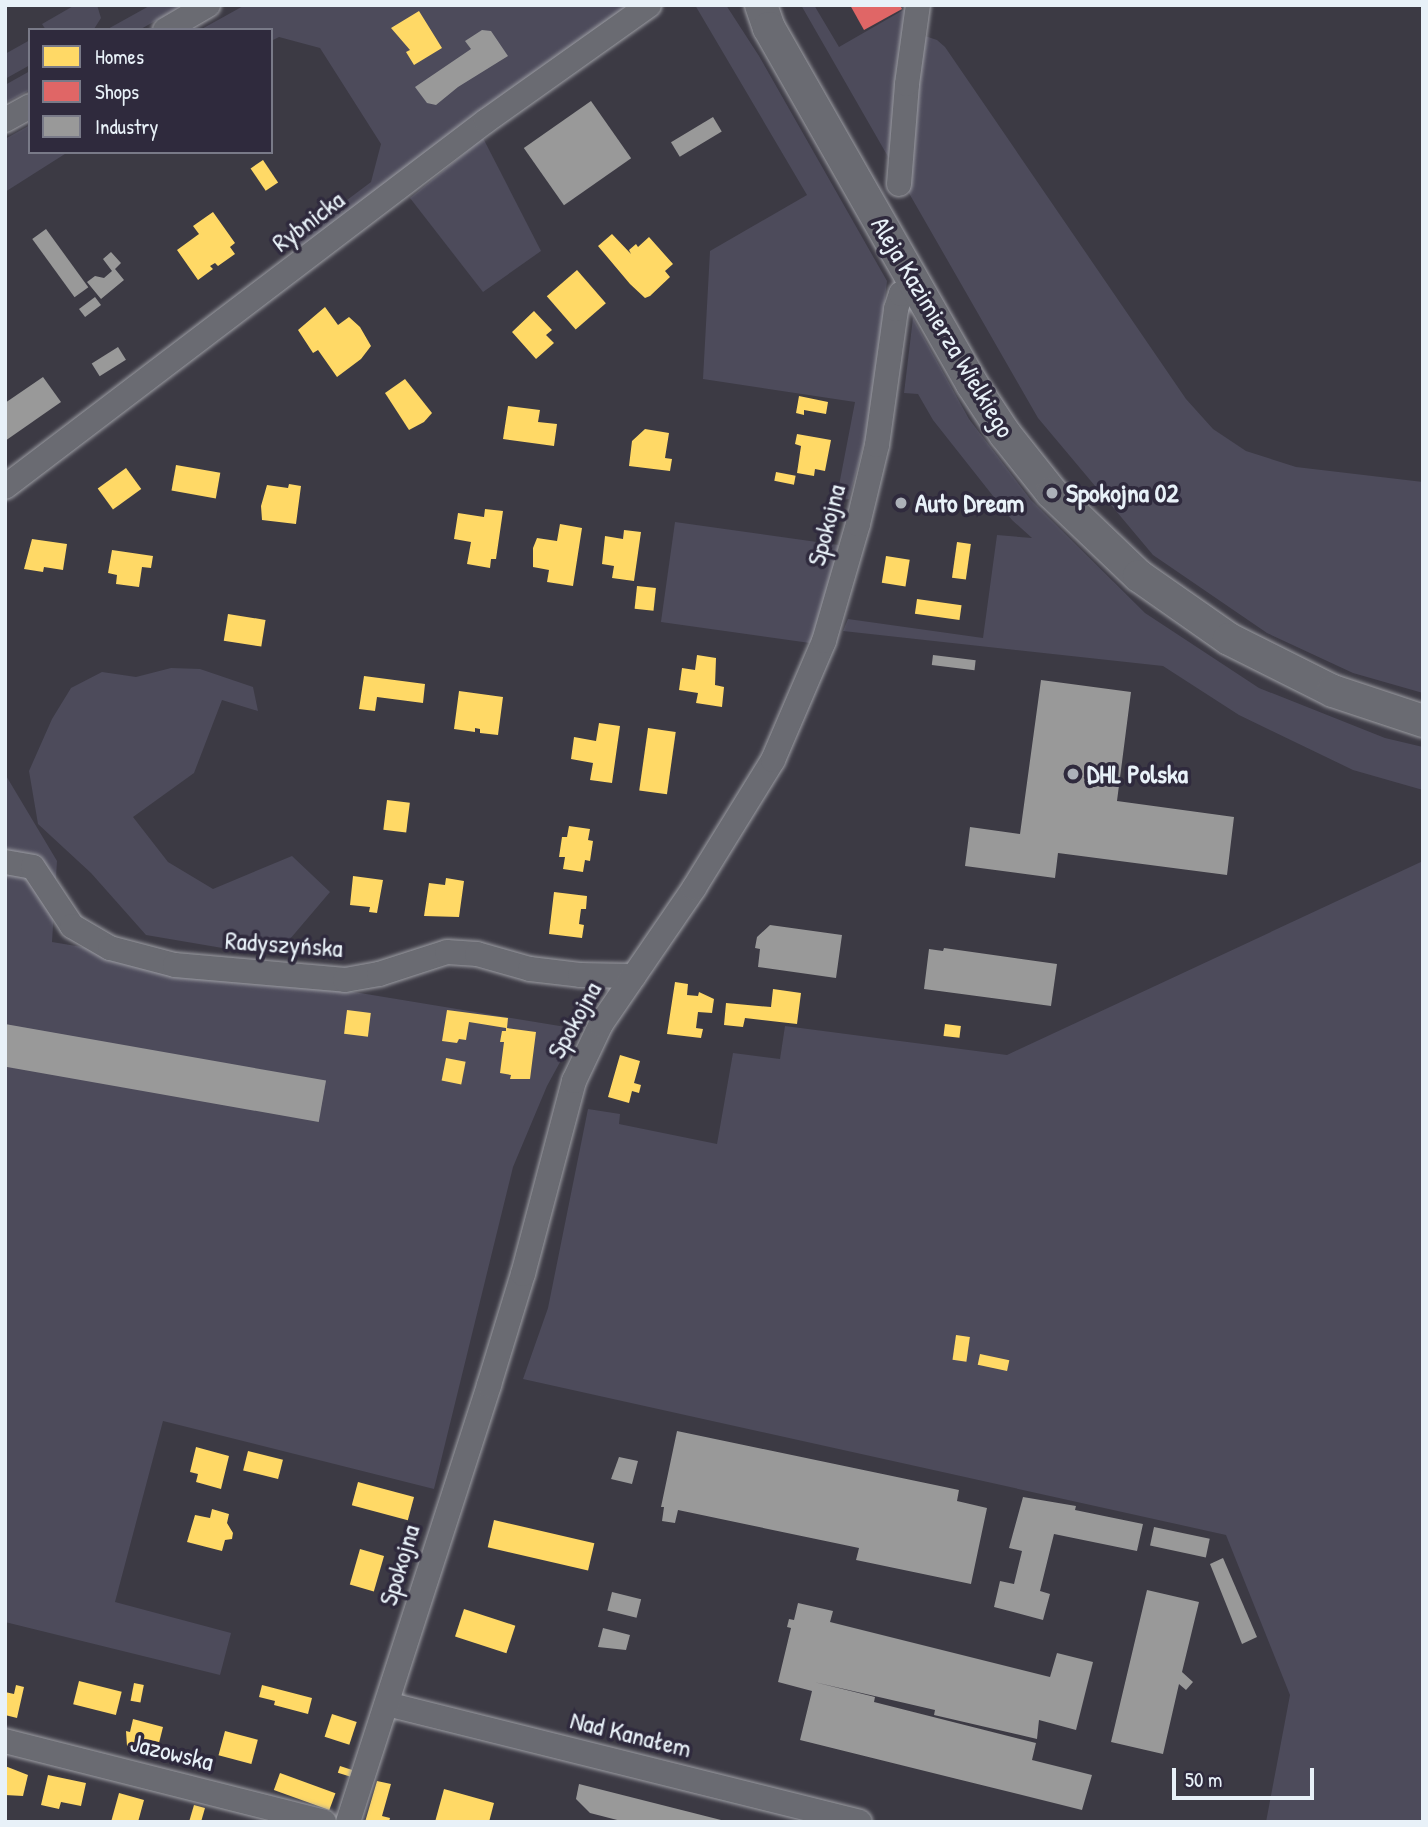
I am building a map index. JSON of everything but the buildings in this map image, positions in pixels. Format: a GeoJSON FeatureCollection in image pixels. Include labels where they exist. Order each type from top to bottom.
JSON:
{"type":"FeatureCollection","features":[{"type":"Feature","properties":{"kind":"main road","name":"Aleja Kazimierza Wielkiego"},"geometry":{"type":"LineString","coordinates":[[741,5],[765,17],[914,283],[1005,434],[1068,510],[1139,576],[1206,625],[1279,666],[1342,695],[1423,721]]}},
{"type":"Feature","properties":{"kind":"street"},"geometry":{"type":"LineString","coordinates":[[168,28],[208,5]]}},
{"type":"Feature","properties":{"kind":"street","name":"Rybnicka"},"geometry":{"type":"LineString","coordinates":[[5,487],[486,121],[649,5]]}},
{"type":"Feature","properties":{"kind":"street"},"geometry":{"type":"LineString","coordinates":[[899,184],[904,111],[918,5]]}},
{"type":"Feature","properties":{"kind":"street"},"geometry":{"type":"LineString","coordinates":[[5,120],[28,107]]}},
{"type":"Feature","properties":{"kind":"street","name":"Spokojna"},"geometry":{"type":"LineString","coordinates":[[348,1822],[512,1311],[574,1081],[601,1024],[740,818],[773,760],[824,641],[858,524],[877,445],[896,309],[901,295],[914,283]]}},
{"type":"Feature","properties":{"kind":"street","name":"Radyszyńska"},"geometry":{"type":"LineString","coordinates":[[5,862],[33,867],[72,926],[110,948],[175,965],[345,981],[379,975],[447,953],[477,954],[530,969],[580,975],[634,976]]}},
{"type":"Feature","properties":{"kind":"street","name":"Nad Kanałem"},"geometry":{"type":"LineString","coordinates":[[387,1704],[860,1822]]}},
{"type":"Feature","properties":{"kind":"street","name":"Jazowska"},"geometry":{"type":"LineString","coordinates":[[5,1741],[324,1822]]}},
{"type":"Feature","properties":{"kind":"shaded area"},"geometry":{"type":"Polygon","coordinates":[[[75,5],[97,5],[101,18],[95,28],[45,28],[42,24],[75,5]]]}},
{"type":"Feature","properties":{"kind":"shaded area"},"geometry":{"type":"Polygon","coordinates":[[[151,5],[184,5],[143,28],[110,28],[151,5]]]}},
{"type":"Feature","properties":{"kind":"shaded area"},"geometry":{"type":"Polygon","coordinates":[[[245,5],[628,5],[300,252],[291,242],[371,182],[381,144],[320,48],[279,37],[273,40],[273,28],[204,28],[245,5]]]}},
{"type":"Feature","properties":{"kind":"shaded area"},"geometry":{"type":"Polygon","coordinates":[[[695,5],[726,5],[759,56],[887,281],[871,418],[849,499],[836,501],[855,402],[703,379],[710,251],[807,195],[695,5]]]}},
{"type":"Feature","properties":{"kind":"shaded area"},"geometry":{"type":"Polygon","coordinates":[[[801,5],[814,5],[839,47],[905,9],[903,5],[929,5],[922,35],[937,40],[945,47],[1186,399],[1213,429],[1246,451],[1296,467],[1423,482],[1423,693],[1353,673],[1267,633],[1153,555],[1038,418],[801,5]]]}},
{"type":"Feature","properties":{"kind":"shaded area"},"geometry":{"type":"Polygon","coordinates":[[[28,41],[28,66],[5,79],[5,54],[28,41]]]}},
{"type":"Feature","properties":{"kind":"shaded area"},"geometry":{"type":"Polygon","coordinates":[[[28,72],[28,91],[5,103],[5,85],[28,72]]]}},
{"type":"Feature","properties":{"kind":"shaded area"},"geometry":{"type":"Polygon","coordinates":[[[28,126],[28,154],[65,154],[5,192],[5,139],[28,126]]]}},
{"type":"Feature","properties":{"kind":"shaded area"},"geometry":{"type":"Polygon","coordinates":[[[483,138],[541,251],[483,292],[410,198],[483,138]]]}},
{"type":"Feature","properties":{"kind":"shaded area"},"geometry":{"type":"Polygon","coordinates":[[[913,318],[969,419],[1031,500],[1145,613],[1259,688],[1385,738],[1423,747],[1423,790],[1353,770],[1239,715],[1163,666],[843,631],[848,619],[983,638],[997,535],[1032,538],[1012,520],[933,420],[918,394],[904,393],[913,318]]]}},
{"type":"Feature","properties":{"kind":"shaded area"},"geometry":{"type":"Polygon","coordinates":[[[675,522],[838,545],[824,645],[661,622],[675,522]]]}},
{"type":"Feature","properties":{"kind":"shaded area"},"geometry":{"type":"Polygon","coordinates":[[[171,668],[200,669],[253,687],[258,711],[222,700],[194,773],[133,817],[168,862],[213,889],[292,856],[330,892],[290,939],[240,951],[146,935],[91,873],[38,824],[29,771],[52,719],[71,688],[102,672],[136,677],[171,668]]]}},
{"type":"Feature","properties":{"kind":"shaded area"},"geometry":{"type":"Polygon","coordinates":[[[5,774],[57,861],[52,942],[578,1029],[547,1086],[513,1167],[434,1489],[163,1421],[115,1602],[231,1633],[220,1675],[5,1622],[5,774]]]}},
{"type":"Feature","properties":{"kind":"shaded area"},"geometry":{"type":"Polygon","coordinates":[[[1423,861],[1423,1822],[1266,1822],[1290,1695],[1226,1535],[523,1379],[548,1308],[588,1109],[620,1114],[619,1124],[717,1144],[733,1053],[780,1059],[785,1026],[1007,1055],[1423,861]]]}},
{"type":"Feature","properties":{"kind":"place","name":"Spokojna 02"},"geometry":{"type":"Point","coordinates":[1052,493]}},
{"type":"Feature","properties":{"kind":"place","name":"Auto Dream"},"geometry":{"type":"Point","coordinates":[901,503]}},
{"type":"Feature","properties":{"kind":"place","name":"DHL Polska"},"geometry":{"type":"Point","coordinates":[1073,774]}}]}
